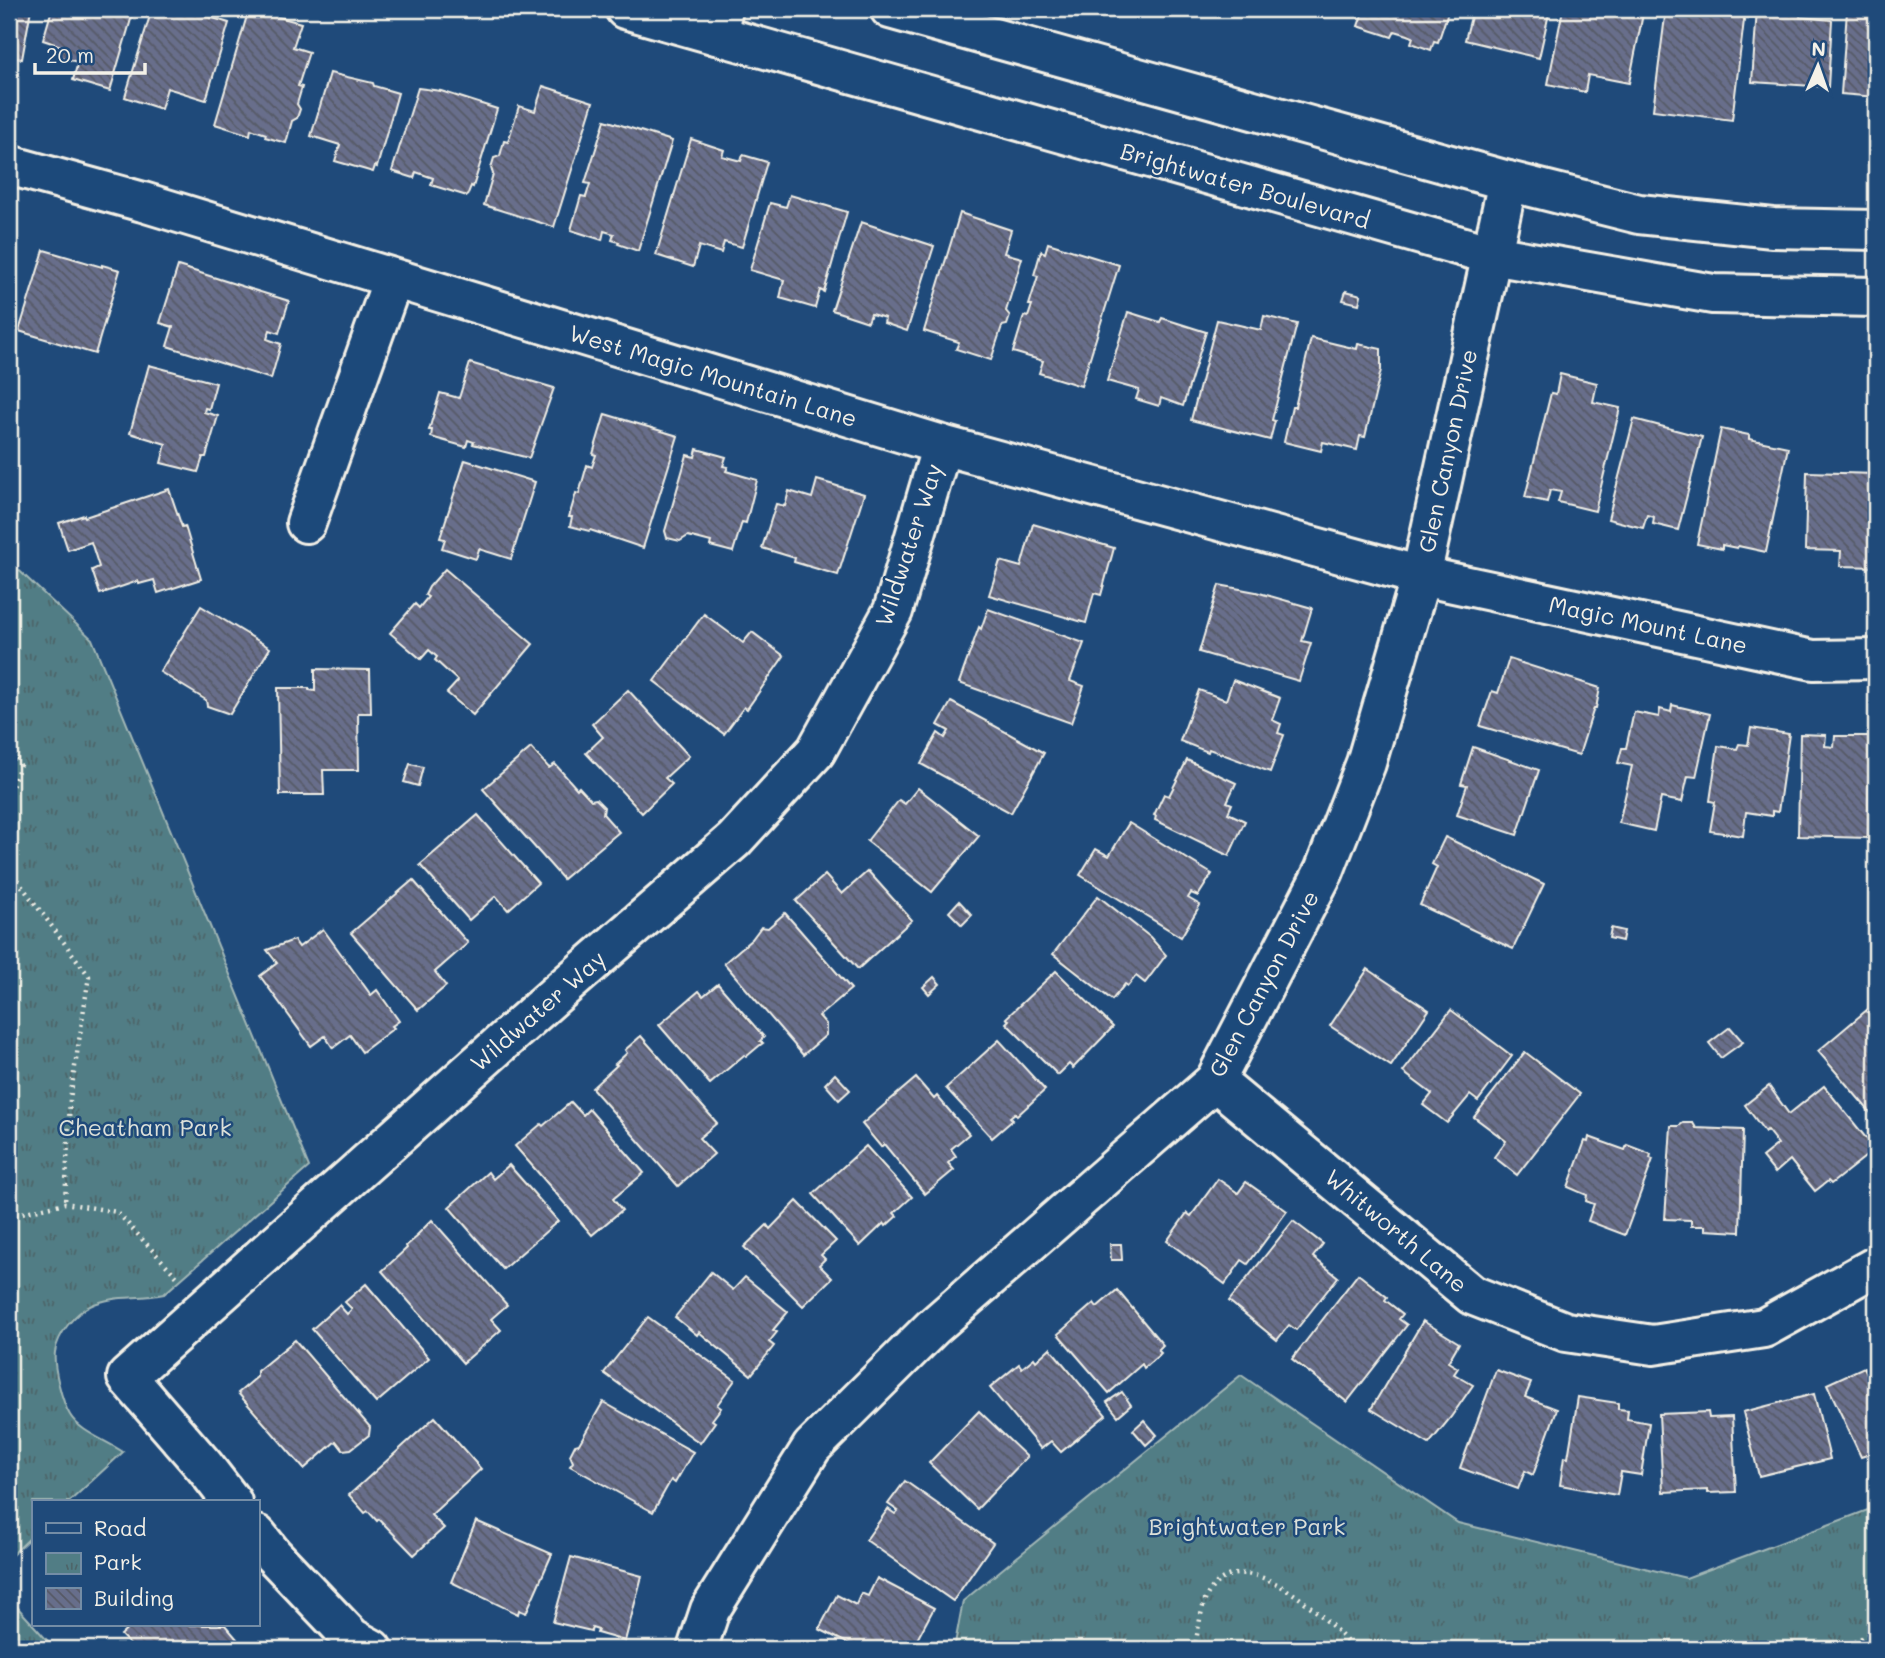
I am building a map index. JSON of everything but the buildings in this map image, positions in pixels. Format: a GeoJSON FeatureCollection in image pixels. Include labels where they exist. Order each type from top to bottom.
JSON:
{"type":"FeatureCollection","features":[{"type":"Feature","properties":{"kind":"street","name":"Brightwater Boulevard"},"geometry":{"type":"LineString","coordinates":[[625,9],[719,22],[1492,255],[1713,294],[1876,298]]}},
{"type":"Feature","properties":{"kind":"street"},"geometry":{"type":"LineString","coordinates":[[890,9],[1508,181],[1639,214],[1773,228],[1876,230]]}},
{"type":"Feature","properties":{"kind":"street","name":"West Magic Mountain Lane"},"geometry":{"type":"LineString","coordinates":[[9,165],[144,202],[942,445],[1421,576]]}},
{"type":"Feature","properties":{"kind":"street","name":"Glen Canyon Drive"},"geometry":{"type":"LineString","coordinates":[[697,1649],[710,1610],[812,1447],[933,1327],[1215,1081],[1324,871],[1366,763],[1421,576],[1508,181]]}},
{"type":"Feature","properties":{"kind":"street"},"geometry":{"type":"LineString","coordinates":[[306,523],[393,279]]}},
{"type":"Feature","properties":{"kind":"street","name":"Wildwater Way"},"geometry":{"type":"LineString","coordinates":[[230,1500],[127,1377],[555,995],[734,840],[816,751],[892,611],[942,445]]}},
{"type":"Feature","properties":{"kind":"street","name":"Magic Mount Lane"},"geometry":{"type":"LineString","coordinates":[[1421,576],[1813,660],[1876,659]]}},
{"type":"Feature","properties":{"kind":"street","name":"Whitworth Lane"},"geometry":{"type":"LineString","coordinates":[[1215,1081],[1472,1295],[1566,1332],[1653,1345],[1764,1328],[1876,1266]]}},
{"type":"Feature","properties":{"kind":"street"},"geometry":{"type":"LineString","coordinates":[[259,1538],[272,1555],[352,1638],[372,1649]]}},
{"type":"Feature","properties":{"kind":"path"},"geometry":{"type":"LineString","coordinates":[[9,746],[20,765],[9,796]]}},
{"type":"Feature","properties":{"kind":"path"},"geometry":{"type":"LineString","coordinates":[[9,869],[89,976],[70,1099],[65,1203]]}},
{"type":"Feature","properties":{"kind":"path"},"geometry":{"type":"LineString","coordinates":[[9,1216],[65,1203],[117,1212],[205,1307]]}},
{"type":"Feature","properties":{"kind":"path"},"geometry":{"type":"LineString","coordinates":[[1194,1649],[1207,1594],[1218,1581],[1243,1572],[1270,1579],[1335,1626],[1353,1649]]}},
{"type":"Feature","properties":{"kind":"path"},"geometry":{"type":"LineString","coordinates":[[1842,1649],[1876,1630]]}},
{"type":"Feature","properties":{"kind":"green space","name":"Cheatham Park"},"geometry":{"type":"Polygon","coordinates":[[[9,561],[92,639],[309,1167],[164,1294],[99,1302],[78,1314],[68,1325],[59,1338],[55,1352],[55,1366],[67,1409],[80,1426],[123,1452],[71,1500],[32,1500],[32,1536],[9,1558],[9,561]]]}},
{"type":"Feature","properties":{"kind":"green space","name":"Brightwater Park"},"geometry":{"type":"Polygon","coordinates":[[[1241,1375],[1458,1523],[1686,1578],[1876,1507],[1876,1649],[954,1649],[963,1601],[1241,1375]]]}},
{"type":"Feature","properties":{"kind":"green space"},"geometry":{"type":"Polygon","coordinates":[[[9,1598],[55,1649],[9,1649],[9,1598]]]}}]}
